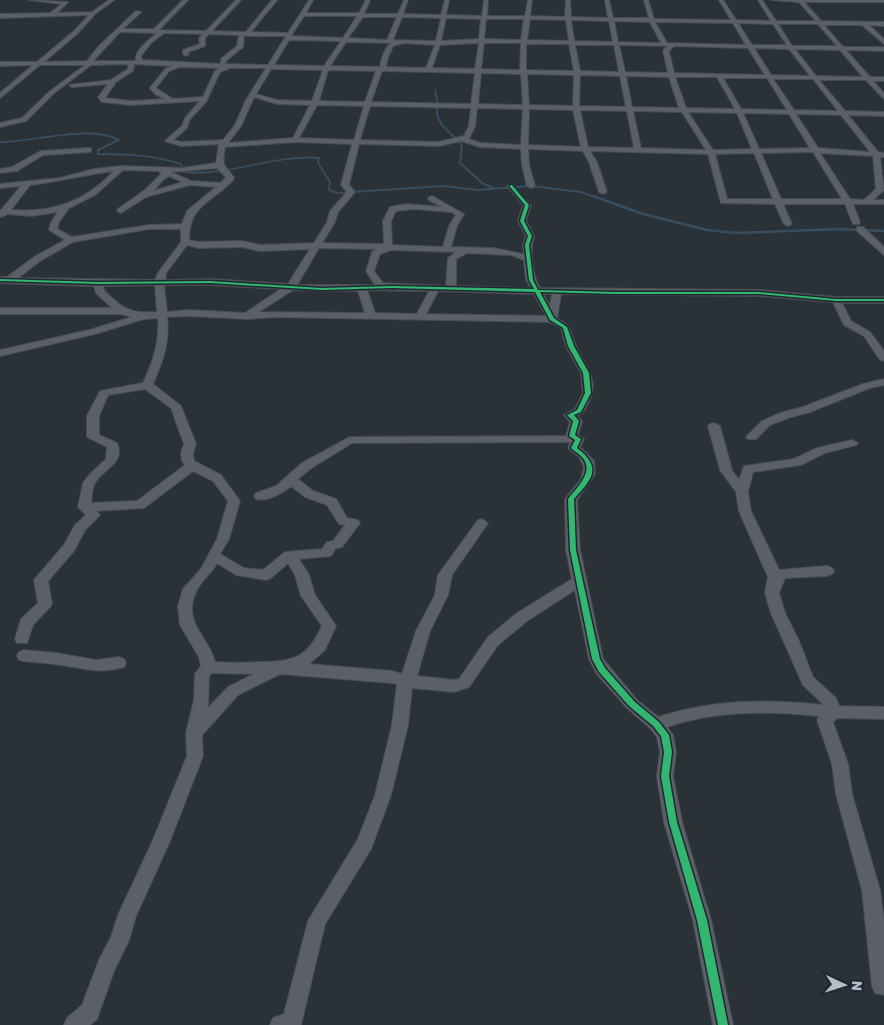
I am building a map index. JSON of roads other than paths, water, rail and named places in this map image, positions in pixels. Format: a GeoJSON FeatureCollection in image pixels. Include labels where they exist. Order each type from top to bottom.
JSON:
{"type":"FeatureCollection","features":[{"type":"Feature","properties":{"kind":"street"},"geometry":{"type":"LineString","coordinates":[[31,0],[68,2]]}},
{"type":"Feature","properties":{"kind":"street"},"geometry":{"type":"LineString","coordinates":[[0,96],[76,32],[93,13],[112,0]]}},
{"type":"Feature","properties":{"kind":"street"},"geometry":{"type":"LineString","coordinates":[[156,30],[186,0]]}},
{"type":"Feature","properties":{"kind":"street"},"geometry":{"type":"LineString","coordinates":[[186,54],[185,50],[203,45],[201,41],[206,33],[239,0]]}},
{"type":"Feature","properties":{"kind":"street"},"geometry":{"type":"LineString","coordinates":[[240,46],[244,34],[275,0]]}},
{"type":"Feature","properties":{"kind":"street"},"geometry":{"type":"LineString","coordinates":[[147,385],[160,357],[164,332],[159,283],[168,264],[185,242],[185,226],[190,213],[230,177],[220,165],[222,147],[238,126],[252,95],[311,0]]}},
{"type":"Feature","properties":{"kind":"street"},"geometry":{"type":"LineString","coordinates":[[295,140],[315,102],[326,68],[361,15],[368,0]]}},
{"type":"Feature","properties":{"kind":"street"},"geometry":{"type":"LineString","coordinates":[[390,40],[406,0]]}},
{"type":"Feature","properties":{"kind":"street"},"geometry":{"type":"LineString","coordinates":[[428,70],[438,43],[447,0]]}},
{"type":"Feature","properties":{"kind":"street"},"geometry":{"type":"LineString","coordinates":[[463,139],[467,137],[472,126],[486,0]]}},
{"type":"Feature","properties":{"kind":"street"},"geometry":{"type":"LineString","coordinates":[[530,0],[525,42],[526,105],[524,128],[526,147],[524,163],[531,186]]}},
{"type":"Feature","properties":{"kind":"street"},"geometry":{"type":"LineString","coordinates":[[568,0],[568,19],[577,73],[576,107],[585,148],[593,162],[603,192]]}},
{"type":"Feature","properties":{"kind":"street"},"geometry":{"type":"LineString","coordinates":[[607,0],[638,149]]}},
{"type":"Feature","properties":{"kind":"street"},"geometry":{"type":"LineString","coordinates":[[646,0],[652,20],[669,45]]}},
{"type":"Feature","properties":{"kind":"street"},"geometry":{"type":"LineString","coordinates":[[721,0],[752,47],[768,78],[792,112],[848,202],[858,225],[884,252]]}},
{"type":"Feature","properties":{"kind":"street"},"geometry":{"type":"LineString","coordinates":[[760,0],[791,48],[817,78],[842,113],[880,155],[880,190],[866,201]]}},
{"type":"Feature","properties":{"kind":"street"},"geometry":{"type":"LineString","coordinates":[[773,0],[883,2]]}},
{"type":"Feature","properties":{"kind":"street"},"geometry":{"type":"LineString","coordinates":[[800,0],[884,97]]}},
{"type":"Feature","properties":{"kind":"street"},"geometry":{"type":"LineString","coordinates":[[52,14],[68,2]]}},
{"type":"Feature","properties":{"kind":"street"},"geometry":{"type":"LineString","coordinates":[[0,125],[24,120],[51,93],[85,68],[87,63],[118,30],[138,12]]}},
{"type":"Feature","properties":{"kind":"street"},"geometry":{"type":"LineString","coordinates":[[0,16],[93,13]]}},
{"type":"Feature","properties":{"kind":"street"},"geometry":{"type":"LineString","coordinates":[[302,14],[884,24]]}},
{"type":"Feature","properties":{"kind":"street"},"geometry":{"type":"LineString","coordinates":[[864,24],[884,42]]}},
{"type":"Feature","properties":{"kind":"street"},"geometry":{"type":"LineString","coordinates":[[118,30],[156,30],[438,43],[480,41],[884,49]]}},
{"type":"Feature","properties":{"kind":"street"},"geometry":{"type":"LineString","coordinates":[[139,62],[138,56],[149,42],[163,31]]}},
{"type":"Feature","properties":{"kind":"street"},"geometry":{"type":"LineString","coordinates":[[244,34],[272,40],[284,45]]}},
{"type":"Feature","properties":{"kind":"street"},"geometry":{"type":"LineString","coordinates":[[260,41],[272,40]]}},
{"type":"Feature","properties":{"kind":"street"},"geometry":{"type":"LineString","coordinates":[[247,316],[291,287],[331,222],[334,211],[351,192],[345,185],[366,103],[392,45],[407,41]]}},
{"type":"Feature","properties":{"kind":"street"},"geometry":{"type":"LineString","coordinates":[[222,66],[224,59],[240,46],[249,43]]}},
{"type":"Feature","properties":{"kind":"street"},"geometry":{"type":"LineString","coordinates":[[669,45],[666,54],[671,75],[683,109],[711,152],[724,201],[884,202]]}},
{"type":"Feature","properties":{"kind":"street"},"geometry":{"type":"LineString","coordinates":[[128,62],[131,64],[131,70],[113,82],[101,97],[102,100],[132,103],[171,99],[205,99]]}},
{"type":"Feature","properties":{"kind":"street"},"geometry":{"type":"LineString","coordinates":[[0,64],[139,62],[222,66],[884,79]]}},
{"type":"Feature","properties":{"kind":"street"},"geometry":{"type":"LineString","coordinates":[[171,99],[157,93],[153,88],[167,70],[179,65]]}},
{"type":"Feature","properties":{"kind":"street"},"geometry":{"type":"LineString","coordinates":[[239,66],[230,66],[218,71],[205,99],[186,119],[185,127],[168,141],[181,144],[222,147],[295,140],[425,145],[463,139],[480,144],[526,147],[711,152],[814,150],[880,155]]}},
{"type":"Feature","properties":{"kind":"street"},"geometry":{"type":"LineString","coordinates":[[720,77],[739,111],[788,224]]}},
{"type":"Feature","properties":{"kind":"street"},"geometry":{"type":"LineString","coordinates":[[72,85],[113,82]]}},
{"type":"Feature","properties":{"kind":"street"},"geometry":{"type":"LineString","coordinates":[[252,95],[277,102],[526,105],[884,114]]}},
{"type":"Feature","properties":{"kind":"street"},"geometry":{"type":"LineString","coordinates":[[0,171],[14,169],[41,153],[88,150]]}},
{"type":"Feature","properties":{"kind":"street"},"geometry":{"type":"LineString","coordinates":[[0,186],[60,180],[94,171],[121,168],[183,170],[220,165]]}},
{"type":"Feature","properties":{"kind":"street"},"geometry":{"type":"LineString","coordinates":[[2,214],[51,212],[65,208],[102,186],[121,168]]}},
{"type":"Feature","properties":{"kind":"street"},"geometry":{"type":"LineString","coordinates":[[157,168],[167,174],[190,182],[221,185]]}},
{"type":"Feature","properties":{"kind":"street"},"geometry":{"type":"LineString","coordinates":[[121,210],[145,195],[167,174]]}},
{"type":"Feature","properties":{"kind":"street"},"geometry":{"type":"LineString","coordinates":[[145,195],[190,182]]}},
{"type":"Feature","properties":{"kind":"street"},"geometry":{"type":"LineString","coordinates":[[2,214],[27,184]]}},
{"type":"Feature","properties":{"kind":"street"},"geometry":{"type":"LineString","coordinates":[[511,186],[527,205],[522,221],[530,236],[527,240],[527,258],[531,280],[552,318],[565,327],[570,346],[586,373],[588,394],[579,411],[570,416],[576,421],[572,436],[578,439]]}},
{"type":"Feature","properties":{"kind":"street"},"geometry":{"type":"LineString","coordinates":[[432,198],[460,216],[453,226],[446,250]]}},
{"type":"Feature","properties":{"kind":"street"},"geometry":{"type":"LineString","coordinates":[[388,248],[387,221],[392,209],[409,206],[432,210],[453,210]]}},
{"type":"Feature","properties":{"kind":"street"},"geometry":{"type":"LineString","coordinates":[[65,208],[55,222],[53,230],[71,240]]}},
{"type":"Feature","properties":{"kind":"street"},"geometry":{"type":"LineString","coordinates":[[5,280],[71,240],[150,227],[185,226]]}},
{"type":"Feature","properties":{"kind":"street"},"geometry":{"type":"LineString","coordinates":[[185,242],[198,245],[242,244],[260,248],[316,245],[505,252],[527,258]]}},
{"type":"Feature","properties":{"kind":"street"},"geometry":{"type":"LineString","coordinates":[[388,248],[376,252],[370,271],[380,285],[392,287]]}},
{"type":"Feature","properties":{"kind":"street"},"geometry":{"type":"LineString","coordinates":[[451,288],[452,258],[464,251]]}},
{"type":"Feature","properties":{"kind":"street"},"geometry":{"type":"LineString","coordinates":[[5,280],[98,283],[210,282],[362,289],[436,287],[759,294],[836,300],[884,300]]}},
{"type":"Feature","properties":{"kind":"street"},"geometry":{"type":"LineString","coordinates":[[98,283],[99,291],[120,311]]}},
{"type":"Feature","properties":{"kind":"street"},"geometry":{"type":"LineString","coordinates":[[420,317],[436,287]]}},
{"type":"Feature","properties":{"kind":"street"},"geometry":{"type":"LineString","coordinates":[[362,289],[371,316]]}},
{"type":"Feature","properties":{"kind":"street"},"geometry":{"type":"LineString","coordinates":[[552,318],[558,290]]}},
{"type":"Feature","properties":{"kind":"street"},"geometry":{"type":"LineString","coordinates":[[836,300],[847,322],[867,334],[884,358]]}},
{"type":"Feature","properties":{"kind":"street"},"geometry":{"type":"LineString","coordinates":[[0,311],[120,311],[142,316]]}},
{"type":"Feature","properties":{"kind":"street"},"geometry":{"type":"LineString","coordinates":[[0,353],[92,332],[142,316],[247,316],[276,314],[552,318]]}},
{"type":"Feature","properties":{"kind":"street"},"geometry":{"type":"LineString","coordinates":[[752,437],[766,423],[784,415],[806,410],[867,386],[884,382]]}},
{"type":"Feature","properties":{"kind":"street"},"geometry":{"type":"LineString","coordinates":[[84,507],[89,483],[110,464],[114,456],[113,446],[93,436],[93,416],[104,393],[147,385],[176,406],[190,444],[187,453],[188,461],[192,466],[217,478],[234,501],[223,539],[212,555],[213,558],[206,572],[190,589],[185,606],[187,625],[193,633],[208,666]]}},
{"type":"Feature","properties":{"kind":"street"},"geometry":{"type":"LineString","coordinates":[[714,426],[726,470],[742,492]]}},
{"type":"Feature","properties":{"kind":"street"},"geometry":{"type":"LineString","coordinates":[[260,496],[280,489],[306,466],[350,440],[542,434],[578,439]]}},
{"type":"Feature","properties":{"kind":"street"},"geometry":{"type":"LineString","coordinates":[[578,439],[574,448],[585,457],[590,470],[588,480],[571,499],[573,550],[592,645],[602,670],[632,704],[656,724],[665,735],[668,752],[665,776],[673,822],[702,920],[723,1025]]}},
{"type":"Feature","properties":{"kind":"street"},"geometry":{"type":"LineString","coordinates":[[833,713],[831,702],[808,681],[803,672],[792,641],[778,613],[772,588],[775,577],[745,511],[742,492],[748,469],[797,462],[820,450],[852,443]]}},
{"type":"Feature","properties":{"kind":"street"},"geometry":{"type":"LineString","coordinates":[[84,507],[140,505],[192,466]]}},
{"type":"Feature","properties":{"kind":"street"},"geometry":{"type":"LineString","coordinates":[[212,555],[241,572],[266,575],[290,555],[326,553],[332,545],[337,544],[341,536],[351,530],[354,523],[340,518],[339,511],[332,502],[309,494],[291,480]]}},
{"type":"Feature","properties":{"kind":"street"},"geometry":{"type":"LineString","coordinates":[[22,639],[26,623],[45,604],[41,580],[69,548],[80,528],[94,515],[84,507]]}},
{"type":"Feature","properties":{"kind":"street"},"geometry":{"type":"LineString","coordinates":[[280,1025],[292,1022],[298,988],[317,921],[365,843],[383,795],[400,725],[405,681],[409,677],[426,625],[437,606],[445,584],[445,575],[482,523]]}},
{"type":"Feature","properties":{"kind":"street"},"geometry":{"type":"LineString","coordinates":[[194,733],[233,691],[278,669],[301,663],[320,646],[329,626],[308,596],[302,575],[290,555]]}},
{"type":"Feature","properties":{"kind":"street"},"geometry":{"type":"LineString","coordinates":[[772,588],[781,574],[827,570]]}},
{"type":"Feature","properties":{"kind":"street"},"geometry":{"type":"LineString","coordinates":[[208,666],[230,669],[278,669],[392,677],[405,681],[454,686],[464,683],[494,641],[522,617],[579,581]]}},
{"type":"Feature","properties":{"kind":"street"},"geometry":{"type":"LineString","coordinates":[[24,656],[59,659],[88,666],[119,664]]}},
{"type":"Feature","properties":{"kind":"street"},"geometry":{"type":"LineString","coordinates":[[74,1025],[90,1012],[139,886],[161,841],[195,756],[194,733],[202,700],[202,674],[208,666]]}},
{"type":"Feature","properties":{"kind":"street"},"geometry":{"type":"LineString","coordinates":[[656,724],[709,710],[784,707],[833,713],[884,713]]}},
{"type":"Feature","properties":{"kind":"street"},"geometry":{"type":"LineString","coordinates":[[833,713],[825,720],[840,764],[844,794],[871,890],[882,986]]}},
{"type":"Feature","properties":{"kind":"waterway"},"geometry":{"type":"LineString","coordinates":[[435,90],[438,118],[462,145],[460,163],[482,183],[494,188]]}},
{"type":"Feature","properties":{"kind":"waterway"},"geometry":{"type":"LineString","coordinates":[[0,142],[61,135],[106,135],[119,140],[98,150],[98,154],[150,157],[181,164],[183,172],[200,173],[234,169],[285,159],[319,158],[318,163],[330,182],[329,190],[337,193],[444,186],[478,190],[531,186],[581,192],[597,198]]}},
{"type":"Feature","properties":{"kind":"waterway"},"geometry":{"type":"LineString","coordinates":[[593,196],[643,214],[707,230],[737,233],[839,229],[884,231]]}}]}
